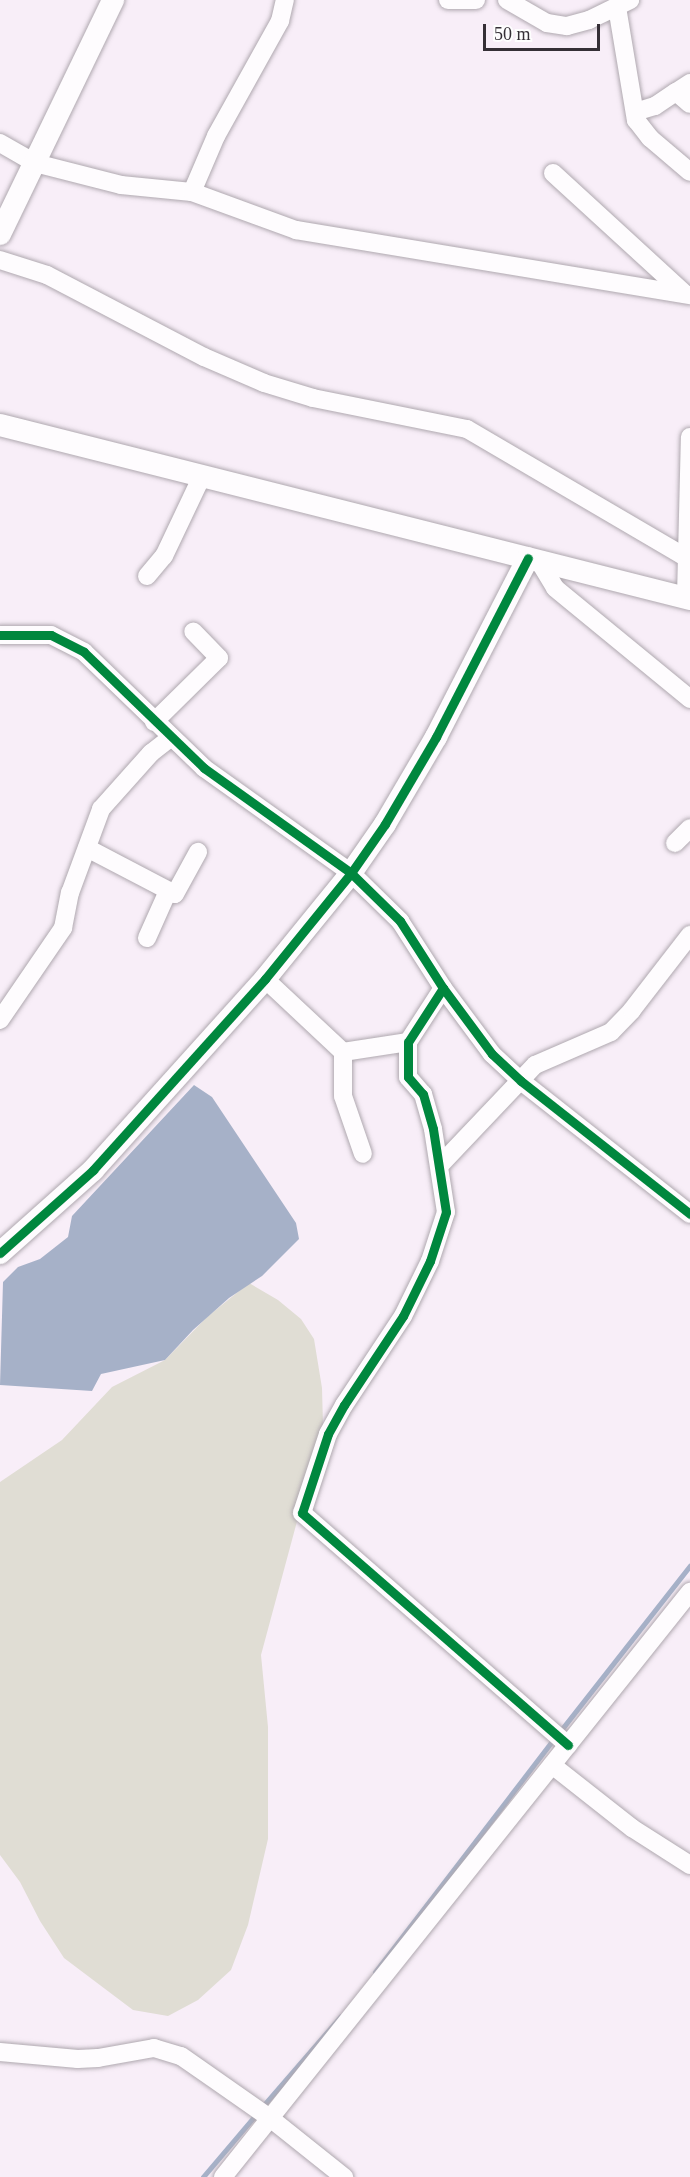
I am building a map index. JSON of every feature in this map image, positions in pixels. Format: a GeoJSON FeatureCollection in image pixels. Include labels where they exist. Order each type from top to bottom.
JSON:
{"type":"FeatureCollection","features":[{"type":"Feature","properties":{"kind":"street"},"geometry":{"type":"LineString","coordinates":[[0,234],[113,0]]}},
{"type":"Feature","properties":{"kind":"street"},"geometry":{"type":"LineString","coordinates":[[192,192],[216,136],[280,21],[285,0]]}},
{"type":"Feature","properties":{"kind":"street"},"geometry":{"type":"LineString","coordinates":[[448,0],[476,0]]}},
{"type":"Feature","properties":{"kind":"street"},"geometry":{"type":"LineString","coordinates":[[507,0],[547,23],[567,26],[589,20],[627,2],[636,120],[650,138],[690,172]]}},
{"type":"Feature","properties":{"kind":"street"},"geometry":{"type":"LineString","coordinates":[[634,112],[656,106],[686,93]]}},
{"type":"Feature","properties":{"kind":"street"},"geometry":{"type":"LineString","coordinates":[[0,143],[35,163],[121,185],[192,192],[296,230],[687,295]]}},
{"type":"Feature","properties":{"kind":"street"},"geometry":{"type":"LineString","coordinates":[[553,173],[687,295]]}},
{"type":"Feature","properties":{"kind":"street"},"geometry":{"type":"LineString","coordinates":[[0,260],[47,275],[204,357],[264,384],[313,398],[466,429],[687,558]]}},
{"type":"Feature","properties":{"kind":"street"},"geometry":{"type":"LineString","coordinates":[[0,425],[688,598],[690,437]]}},
{"type":"Feature","properties":{"kind":"street"},"geometry":{"type":"LineString","coordinates":[[147,576],[164,556],[202,476]]}},
{"type":"Feature","properties":{"kind":"street"},"geometry":{"type":"LineString","coordinates":[[533,559],[555,588],[690,699]]}},
{"type":"Feature","properties":{"kind":"street"},"geometry":{"type":"LineString","coordinates":[[0,1253],[93,1170],[265,979],[351,873],[385,824],[436,737],[533,559]]}},
{"type":"Feature","properties":{"kind":"street"},"geometry":{"type":"LineString","coordinates":[[154,722],[219,658],[193,631]]}},
{"type":"Feature","properties":{"kind":"street"},"geometry":{"type":"LineString","coordinates":[[0,635],[51,635],[84,652],[170,738],[231,789],[351,873],[399,921],[443,988],[492,1054],[521,1081],[690,1214]]}},
{"type":"Feature","properties":{"kind":"street"},"geometry":{"type":"LineString","coordinates":[[0,1020],[63,928],[70,893],[100,809],[151,753],[170,738]]}},
{"type":"Feature","properties":{"kind":"street"},"geometry":{"type":"LineString","coordinates":[[675,843],[690,828]]}},
{"type":"Feature","properties":{"kind":"street"},"geometry":{"type":"LineString","coordinates":[[87,848],[175,894],[198,852]]}},
{"type":"Feature","properties":{"kind":"street"},"geometry":{"type":"LineString","coordinates":[[147,939],[168,891]]}},
{"type":"Feature","properties":{"kind":"street"},"geometry":{"type":"LineString","coordinates":[[441,1164],[535,1065],[611,1032],[638,1002],[690,935]]}},
{"type":"Feature","properties":{"kind":"street"},"geometry":{"type":"LineString","coordinates":[[265,979],[343,1052],[343,1096],[363,1154]]}},
{"type":"Feature","properties":{"kind":"street"},"geometry":{"type":"LineString","coordinates":[[443,988],[408,1042],[408,1077],[423,1094],[441,1164],[446,1212],[430,1261],[403,1316],[344,1405],[328,1434],[302,1513],[568,1745]]}},
{"type":"Feature","properties":{"kind":"street"},"geometry":{"type":"LineString","coordinates":[[343,1052],[408,1042]]}},
{"type":"Feature","properties":{"kind":"street"},"geometry":{"type":"LineString","coordinates":[[223,2177],[690,1592]]}},
{"type":"Feature","properties":{"kind":"street"},"geometry":{"type":"LineString","coordinates":[[552,1765],[632,1828],[690,1864]]}},
{"type":"Feature","properties":{"kind":"street"},"geometry":{"type":"LineString","coordinates":[[0,2052],[78,2059],[98,2058],[154,2048],[181,2056],[270,2118],[344,2177]]}},
{"type":"Feature","properties":{"kind":"shaded area"},"geometry":{"type":"Polygon","coordinates":[[[249,1283],[278,1300],[301,1319],[314,1339],[322,1388],[323,1425],[261,1655],[268,1727],[268,1839],[248,1925],[231,1970],[198,2000],[168,2016],[133,2010],[64,1958],[40,1921],[20,1882],[0,1855],[0,1482],[62,1440],[112,1387],[165,1360],[207,1317],[249,1283]]]}},
{"type":"Feature","properties":{"kind":"water"},"geometry":{"type":"Polygon","coordinates":[[[194,1085],[212,1097],[296,1223],[299,1239],[262,1276],[229,1298],[193,1330],[165,1360],[101,1374],[92,1391],[0,1385],[3,1282],[18,1267],[40,1259],[68,1237],[72,1216],[194,1085]]]}},
{"type":"Feature","properties":{"kind":"waterway"},"geometry":{"type":"LineString","coordinates":[[562,1729],[690,1566]]}},
{"type":"Feature","properties":{"kind":"waterway"},"geometry":{"type":"LineString","coordinates":[[375,1972],[552,1741]]}},
{"type":"Feature","properties":{"kind":"waterway"},"geometry":{"type":"LineString","coordinates":[[263,2106],[340,2017]]}},
{"type":"Feature","properties":{"kind":"waterway"},"geometry":{"type":"LineString","coordinates":[[203,2177],[253,2118]]}},
{"type":"Feature","properties":{"kind":"cycle path"},"geometry":{"type":"LineString","coordinates":[[0,1253],[93,1170],[265,979],[351,873],[385,824],[436,737],[528,558]]}},
{"type":"Feature","properties":{"kind":"cycle path"},"geometry":{"type":"LineString","coordinates":[[0,635],[51,635],[84,652],[204,768],[351,873],[400,921],[443,988],[492,1054],[521,1081],[690,1214]]}},
{"type":"Feature","properties":{"kind":"cycle path"},"geometry":{"type":"LineString","coordinates":[[443,988],[408,1042],[408,1077],[423,1094],[433,1129],[446,1212],[430,1261],[403,1316],[344,1405],[328,1434],[302,1513],[568,1745]]}}]}
